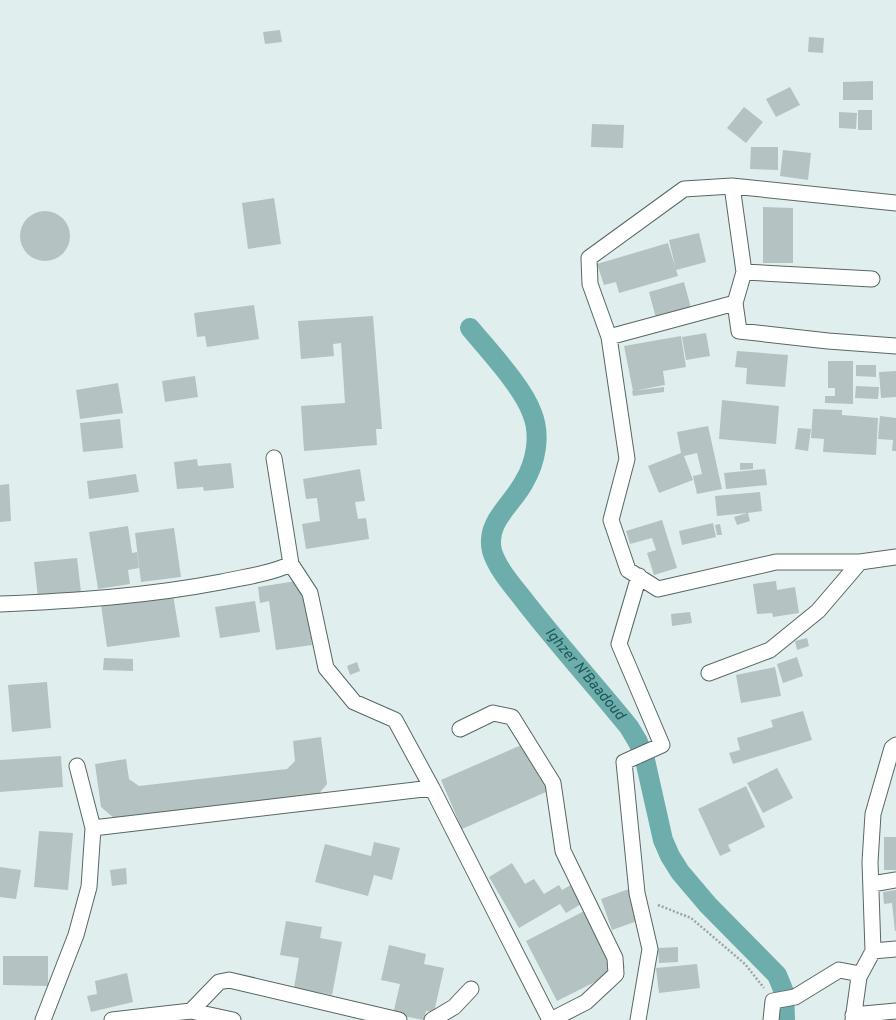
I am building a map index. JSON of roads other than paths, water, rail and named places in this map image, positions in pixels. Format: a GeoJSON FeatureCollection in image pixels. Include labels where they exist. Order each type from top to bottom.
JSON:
{"type":"FeatureCollection","features":[{"type":"Feature","properties":{"kind":"street"},"geometry":{"type":"LineString","coordinates":[[732,186],[744,272],[735,303],[739,332],[896,346]]}},
{"type":"Feature","properties":{"kind":"street"},"geometry":{"type":"LineString","coordinates":[[896,203],[732,186],[684,189],[589,258],[590,284],[609,337],[627,459],[611,520],[628,570],[658,589],[776,562],[860,562],[896,557]]}},
{"type":"Feature","properties":{"kind":"street"},"geometry":{"type":"LineString","coordinates":[[744,272],[872,279]]}},
{"type":"Feature","properties":{"kind":"street"},"geometry":{"type":"LineString","coordinates":[[609,337],[735,303]]}},
{"type":"Feature","properties":{"kind":"street"},"geometry":{"type":"LineString","coordinates":[[274,458],[291,564],[310,593],[326,668],[354,702],[395,720],[432,788],[551,1020],[586,1002],[616,974],[615,958],[562,852],[553,783],[512,717],[493,714],[460,729]]}},
{"type":"Feature","properties":{"kind":"street"},"geometry":{"type":"LineString","coordinates":[[710,673],[770,650],[818,612],[860,562]]}},
{"type":"Feature","properties":{"kind":"street"},"geometry":{"type":"LineString","coordinates":[[0,604],[87,600],[194,587],[274,572],[291,564]]}},
{"type":"Feature","properties":{"kind":"street"},"geometry":{"type":"LineString","coordinates":[[638,1020],[650,949],[638,898],[624,762],[662,745],[619,644],[639,576]]}},
{"type":"Feature","properties":{"kind":"street"},"geometry":{"type":"LineString","coordinates":[[896,745],[892,748],[873,814],[870,862],[872,884],[873,951],[860,974],[853,1017],[896,1011]]}},
{"type":"Feature","properties":{"kind":"street"},"geometry":{"type":"LineString","coordinates":[[43,1020],[76,935],[90,887],[93,828],[78,766]]}},
{"type":"Feature","properties":{"kind":"street"},"geometry":{"type":"LineString","coordinates":[[93,828],[432,788]]}},
{"type":"Feature","properties":{"kind":"street"},"geometry":{"type":"LineString","coordinates":[[872,884],[896,880]]}},
{"type":"Feature","properties":{"kind":"street"},"geometry":{"type":"LineString","coordinates":[[873,951],[896,949]]}},
{"type":"Feature","properties":{"kind":"street"},"geometry":{"type":"LineString","coordinates":[[771,1020],[773,1001],[795,998],[839,970],[860,974]]}},
{"type":"Feature","properties":{"kind":"street"},"geometry":{"type":"LineString","coordinates":[[191,1011],[219,982],[229,980],[399,1020]]}},
{"type":"Feature","properties":{"kind":"street"},"geometry":{"type":"LineString","coordinates":[[432,1020],[454,1007],[471,989]]}},
{"type":"Feature","properties":{"kind":"street"},"geometry":{"type":"LineString","coordinates":[[112,1020],[191,1011],[233,1020]]}},
{"type":"Feature","properties":{"kind":"waterway","name":"Ighzer N'Baadoud"},"geometry":{"type":"LineString","coordinates":[[470,328],[513,380],[527,403],[535,421],[537,439],[532,466],[519,490],[501,514],[492,531],[492,551],[497,564],[536,615],[629,727],[638,742],[645,760],[663,840],[670,856],[680,872],[708,905],[777,975],[784,992],[785,1020]]}}]}
